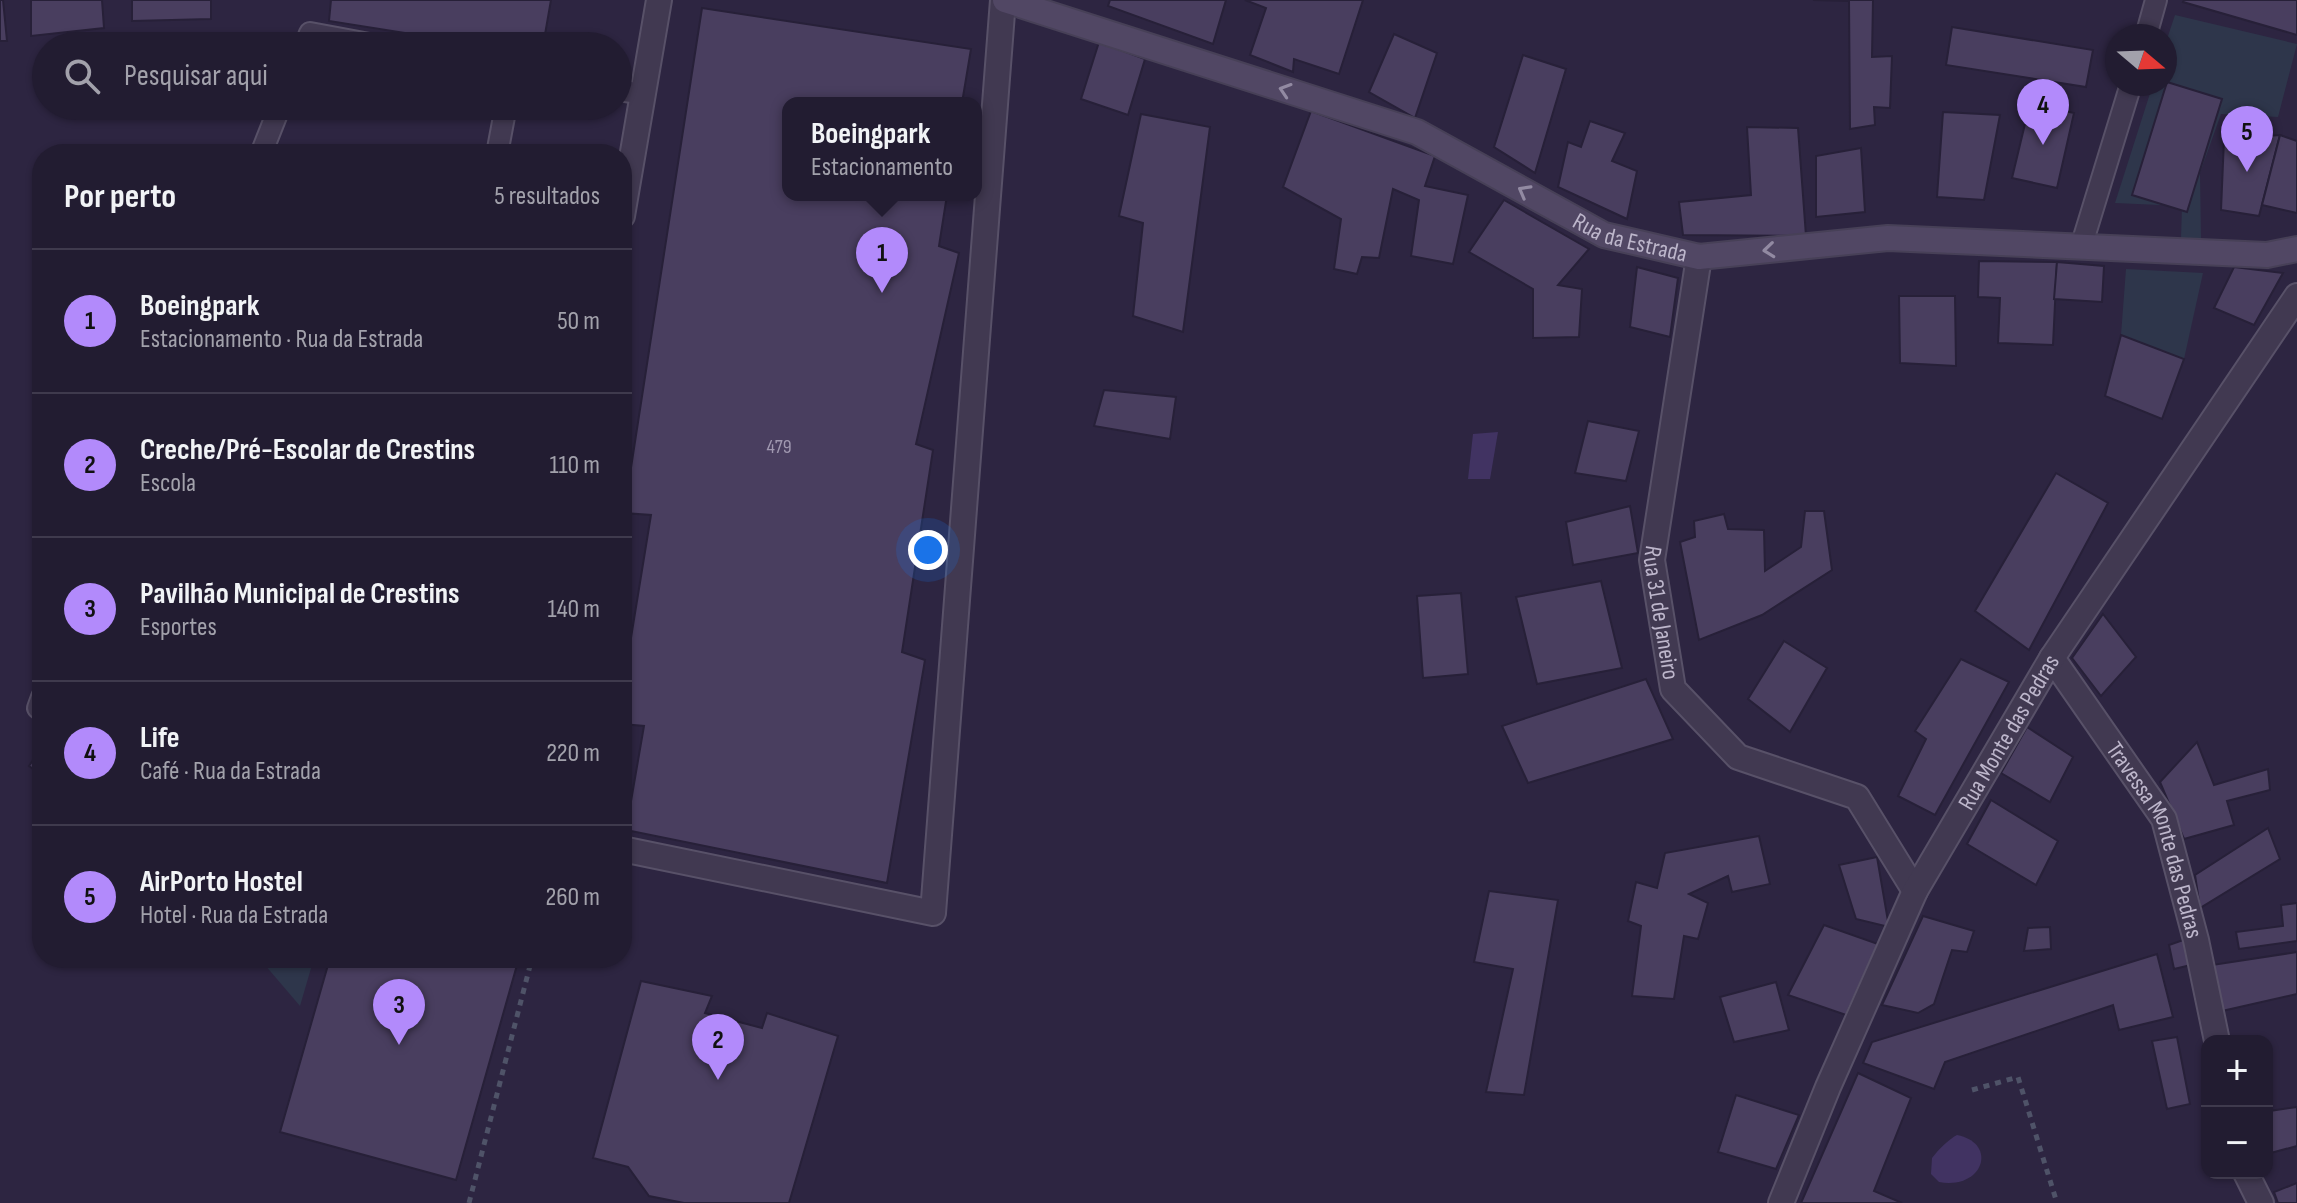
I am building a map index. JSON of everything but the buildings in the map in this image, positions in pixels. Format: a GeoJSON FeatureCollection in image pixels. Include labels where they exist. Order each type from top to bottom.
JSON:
{"type":"FeatureCollection","features":[{"type":"Feature","properties":{"kind":"street"},"geometry":{"type":"LineString","coordinates":[[632,158],[659,0]]}},
{"type":"Feature","properties":{"kind":"street"},"geometry":{"type":"LineString","coordinates":[[632,851],[933,913],[1004,0]]}},
{"type":"Feature","properties":{"kind":"street","name":"Rua da Estrada"},"geometry":{"type":"LineString","coordinates":[[1004,0],[1417,132],[1604,235],[1699,257],[1888,238],[2267,255],[2297,249]]}},
{"type":"Feature","properties":{"kind":"street","name":"Rua 31 de Janeiro"},"geometry":{"type":"LineString","coordinates":[[1699,257],[1652,560],[1673,689],[1738,757],[1857,797],[1915,891]]}},
{"type":"Feature","properties":{"kind":"street","name":"Rua Monte das Pedras"},"geometry":{"type":"LineString","coordinates":[[1781,1203],[1828,1087],[1915,891],[2052,658],[2297,296]]}},
{"type":"Feature","properties":{"kind":"street","name":"Travessa Monte das Pedras"},"geometry":{"type":"LineString","coordinates":[[2052,658],[2164,819],[2196,940],[2216,1035]]}},
{"type":"Feature","properties":{"kind":"street"},"geometry":{"type":"LineString","coordinates":[[2249,1179],[2261,1203]]}},
{"type":"Feature","properties":{"kind":"lane"},"geometry":{"type":"LineString","coordinates":[[2149,24],[2156,0]]}},
{"type":"Feature","properties":{"kind":"lane"},"geometry":{"type":"LineString","coordinates":[[632,92],[643,94]]}},
{"type":"Feature","properties":{"kind":"lane"},"geometry":{"type":"LineString","coordinates":[[2081,247],[2127,96]]}},
{"type":"Feature","properties":{"kind":"lane"},"geometry":{"type":"LineString","coordinates":[[265,144],[274,120]]}},
{"type":"Feature","properties":{"kind":"lane"},"geometry":{"type":"LineString","coordinates":[[499,144],[503,120]]}},
{"type":"Feature","properties":{"kind":"path"},"geometry":{"type":"LineString","coordinates":[[469,1203],[529,968]]}},
{"type":"Feature","properties":{"kind":"path"},"geometry":{"type":"LineString","coordinates":[[1972,1090],[2018,1077],[2057,1203]]}},
{"type":"Feature","properties":{"kind":"shaded area"},"geometry":{"type":"Polygon","coordinates":[[[2175,15],[2297,44],[2278,117],[2221,114],[2200,173],[2201,239],[2181,238],[2182,206],[2115,203],[2149,96],[2177,96],[2177,24],[2172,24],[2175,15]]]}},
{"type":"Feature","properties":{"kind":"shaded area"},"geometry":{"type":"Polygon","coordinates":[[[2126,269],[2203,273],[2184,359],[2121,335],[2126,269]]]}},
{"type":"Feature","properties":{"kind":"shaded area"},"geometry":{"type":"Polygon","coordinates":[[[1498,432],[1490,479],[1468,479],[1473,434],[1498,432]]]}},
{"type":"Feature","properties":{"kind":"shaded area"},"geometry":{"type":"Polygon","coordinates":[[[268,968],[311,968],[300,1006],[268,968]]]}},
{"type":"Feature","properties":{"kind":"shaded area"},"geometry":{"type":"Polygon","coordinates":[[[1957,1135],[1978,1147],[1980,1164],[1967,1179],[1954,1183],[1939,1182],[1931,1174],[1932,1158],[1957,1135]]]}},
{"type":"Feature","properties":{"kind":"place","name":"Life"},"geometry":{"type":"Point","coordinates":[2043,145]}},
{"type":"Feature","properties":{"kind":"place","name":"AirPorto Hostel"},"geometry":{"type":"Point","coordinates":[2247,172]}},
{"type":"Feature","properties":{"kind":"place","name":"Boeingpark"},"geometry":{"type":"Point","coordinates":[882,293]}},
{"type":"Feature","properties":{"kind":"place","name":"Pavilhão Municipal de Crestins"},"geometry":{"type":"Point","coordinates":[399,1045]}},
{"type":"Feature","properties":{"kind":"place","name":"Creche/Pré-Escolar de Crestins"},"geometry":{"type":"Point","coordinates":[718,1080]}}]}
